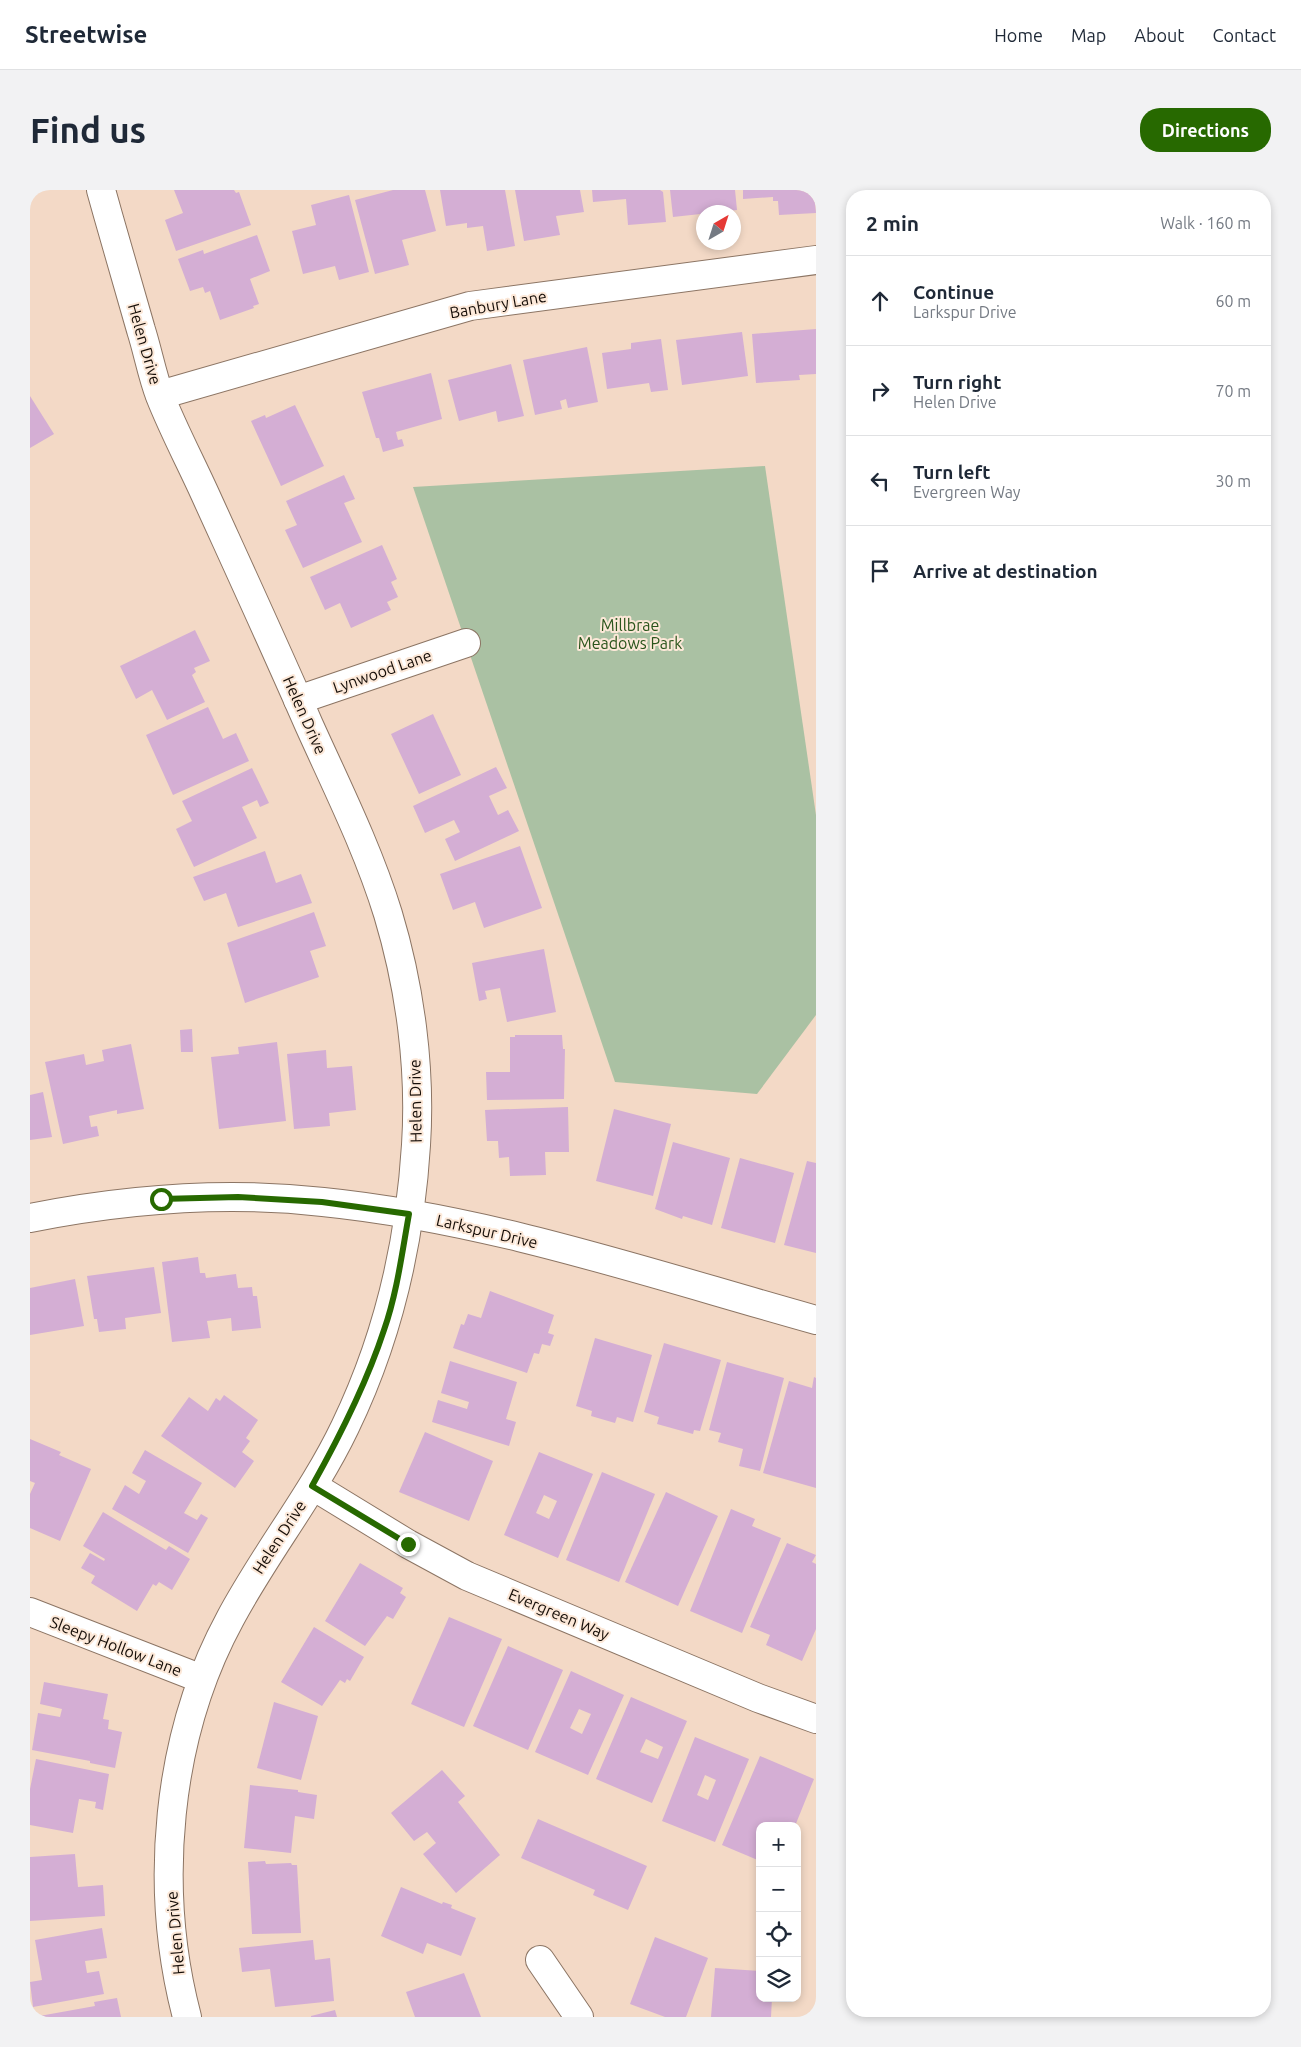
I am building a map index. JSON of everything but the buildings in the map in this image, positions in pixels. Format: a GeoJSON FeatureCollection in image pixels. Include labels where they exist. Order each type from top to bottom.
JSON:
{"type":"FeatureCollection","features":[{"type":"Feature","properties":{"kind":"street","name":"Helen Drive"},"geometry":{"type":"LineString","coordinates":[[100,190],[160,396],[357,832],[388,914],[408,1000],[416,1068],[416,1132],[409,1214],[400,1269],[385,1329],[344,1430],[312,1486],[254,1576],[226,1624],[202,1679],[183,1743],[173,1808],[169,1868],[172,1930],[181,1994],[187,2017]]}},
{"type":"Feature","properties":{"kind":"street","name":"Banbury Lane"},"geometry":{"type":"LineString","coordinates":[[160,396],[470,306],[816,260]]}},
{"type":"Feature","properties":{"kind":"street","name":"Lynwood Lane"},"geometry":{"type":"LineString","coordinates":[[298,700],[466,643]]}},
{"type":"Feature","properties":{"kind":"street","name":"Larkspur Drive"},"geometry":{"type":"LineString","coordinates":[[30,1218],[79,1208],[161,1199],[238,1197],[322,1202],[409,1214],[497,1231],[816,1320]]}},
{"type":"Feature","properties":{"kind":"street","name":"Evergreen Way"},"geometry":{"type":"LineString","coordinates":[[312,1486],[408,1544],[468,1576],[758,1698],[816,1719]]}},
{"type":"Feature","properties":{"kind":"street","name":"Sleepy Hollow Lane"},"geometry":{"type":"LineString","coordinates":[[30,1612],[202,1679]]}},
{"type":"Feature","properties":{"kind":"street"},"geometry":{"type":"LineString","coordinates":[[540,1960],[579,2017]]}},
{"type":"Feature","properties":{"kind":"green space","name":"Millbrae Meadows Park"},"geometry":{"type":"Polygon","coordinates":[[[765,466],[816,815],[816,1015],[757,1094],[615,1082],[413,487],[765,466]]]}},
{"type":"Feature","properties":{"kind":"route"},"geometry":{"type":"LineString","coordinates":[[161,1199],[238,1197],[322,1202],[409,1214],[400,1269],[385,1329],[344,1430],[312,1486],[408,1544]]}}]}
